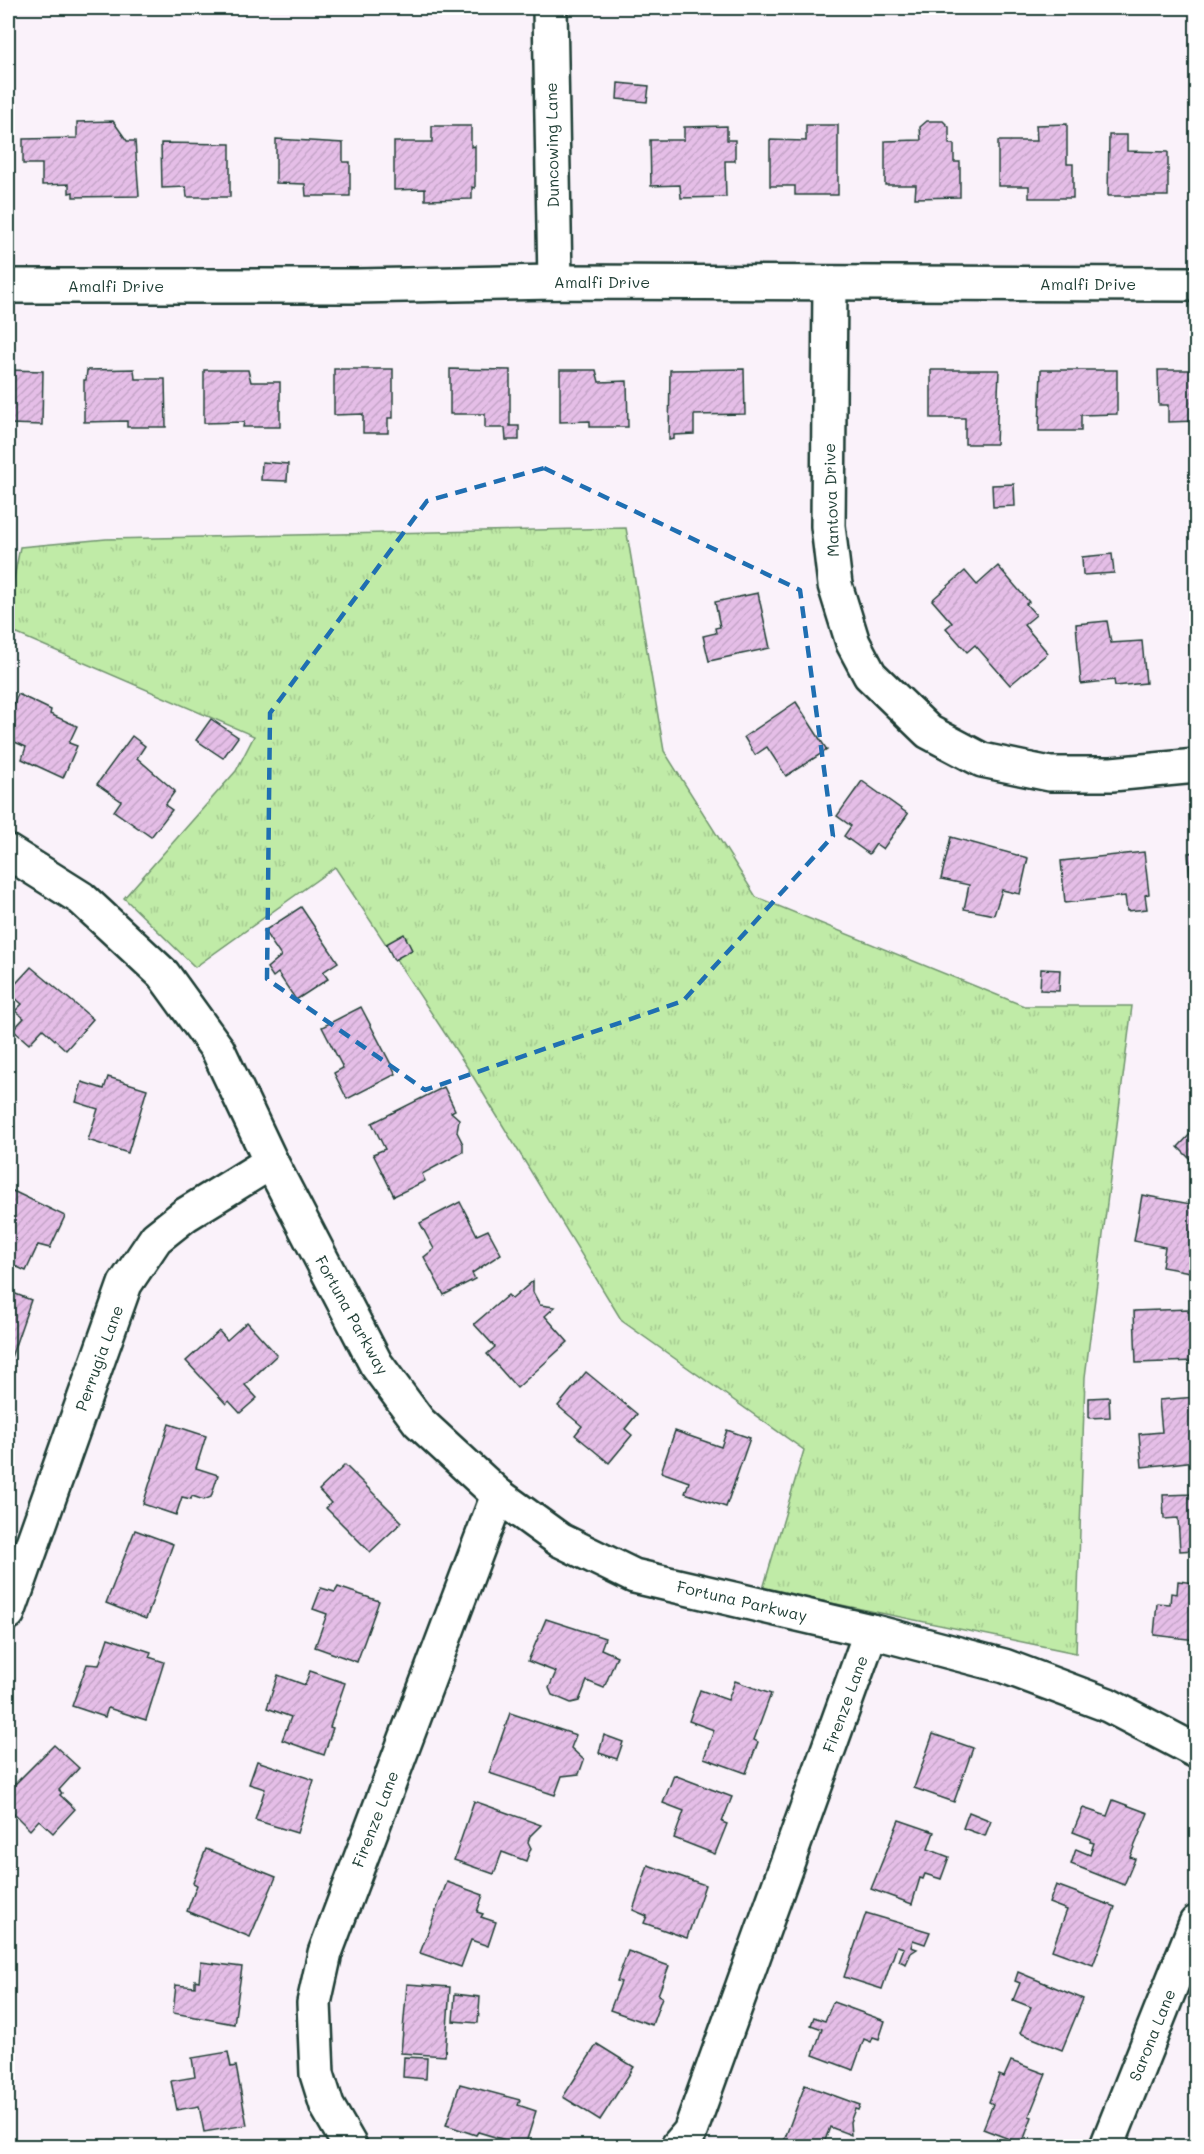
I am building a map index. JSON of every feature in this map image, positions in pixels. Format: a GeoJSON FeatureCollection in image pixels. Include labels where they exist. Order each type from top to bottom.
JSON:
{"type":"FeatureCollection","features":[{"type":"Feature","properties":{"kind":"street","name":"Duncowing Lane"},"geometry":{"type":"LineString","coordinates":[[550,8],[555,282]]}},
{"type":"Feature","properties":{"kind":"street","name":"Amalfi Drive"},"geometry":{"type":"LineString","coordinates":[[8,286],[357,286],[555,282],[1197,284]]}},
{"type":"Feature","properties":{"kind":"street","name":"Mantova Drive"},"geometry":{"type":"LineString","coordinates":[[830,283],[828,526],[835,585],[853,642],[870,675],[929,732],[982,760],[1050,774],[1112,774],[1197,766]]}},
{"type":"Feature","properties":{"kind":"street","name":"Fortuna Parkway"},"geometry":{"type":"LineString","coordinates":[[8,852],[81,898],[163,974],[218,1050],[271,1162],[376,1364],[419,1422],[498,1495],[560,1540],[634,1576],[871,1631],[1004,1666],[1108,1705],[1197,1751]]}},
{"type":"Feature","properties":{"kind":"street","name":"Perrugia Lane"},"geometry":{"type":"LineString","coordinates":[[8,1613],[125,1284],[156,1238],[185,1215],[271,1162]]}},
{"type":"Feature","properties":{"kind":"street","name":"Firenze Lane"},"geometry":{"type":"LineString","coordinates":[[350,2146],[327,2106],[317,2074],[314,2003],[325,1953],[498,1495]]}},
{"type":"Feature","properties":{"kind":"street","name":"Firenze Lane"},"geometry":{"type":"LineString","coordinates":[[678,2146],[690,2133],[871,1631]]}},
{"type":"Feature","properties":{"kind":"street","name":"Sarona Lane"},"geometry":{"type":"LineString","coordinates":[[1107,2146],[1197,1923]]}},
{"type":"Feature","properties":{"kind":"highlighted area"},"geometry":{"type":"Polygon","coordinates":[[[544,468],[800,590],[833,836],[683,1001],[425,1090],[267,979],[270,713],[427,501],[544,468]]]}},
{"type":"Feature","properties":{"kind":"green space"},"geometry":{"type":"Polygon","coordinates":[[[626,528],[664,751],[756,897],[1024,1006],[1132,1006],[1085,1377],[1076,1653],[763,1589],[804,1450],[622,1321],[469,1070],[335,867],[195,967],[124,898],[236,771],[254,736],[8,630],[8,609],[20,547],[106,539],[626,528]]]}},
{"type":"Feature","properties":{"kind":"building"},"geometry":{"type":"Polygon","coordinates":[[[650,8],[687,8],[687,11],[650,10],[650,8]]]}},
{"type":"Feature","properties":{"kind":"building"},"geometry":{"type":"Polygon","coordinates":[[[618,83],[649,86],[647,102],[617,99],[618,83]]]}},
{"type":"Feature","properties":{"kind":"building"},"geometry":{"type":"Polygon","coordinates":[[[113,121],[127,141],[135,141],[139,196],[73,197],[73,192],[69,193],[69,184],[42,185],[42,164],[23,164],[23,139],[77,138],[77,122],[113,121]]]}},
{"type":"Feature","properties":{"kind":"building"},"geometry":{"type":"Polygon","coordinates":[[[927,121],[943,121],[949,127],[949,144],[954,144],[954,162],[960,162],[960,197],[915,198],[916,185],[885,185],[885,141],[921,140],[920,127],[927,121]]]}},
{"type":"Feature","properties":{"kind":"building"},"geometry":{"type":"Polygon","coordinates":[[[1067,124],[1067,164],[1073,164],[1073,198],[1029,198],[1029,186],[998,186],[998,141],[1037,141],[1036,125],[1067,124]]]}},
{"type":"Feature","properties":{"kind":"building"},"geometry":{"type":"Polygon","coordinates":[[[806,125],[838,125],[838,195],[795,195],[795,186],[770,186],[770,140],[806,141],[806,125]]]}},
{"type":"Feature","properties":{"kind":"building"},"geometry":{"type":"Polygon","coordinates":[[[432,126],[471,126],[471,147],[475,146],[475,188],[472,187],[472,199],[425,200],[425,189],[394,190],[394,142],[432,142],[432,126]]]}},
{"type":"Feature","properties":{"kind":"building"},"geometry":{"type":"Polygon","coordinates":[[[727,126],[727,140],[735,140],[735,161],[725,161],[726,197],[681,198],[680,185],[651,186],[650,140],[684,140],[684,127],[727,126]]]}},
{"type":"Feature","properties":{"kind":"building"},"geometry":{"type":"Polygon","coordinates":[[[1109,135],[1127,135],[1127,151],[1168,152],[1168,196],[1108,196],[1109,135]]]}},
{"type":"Feature","properties":{"kind":"building"},"geometry":{"type":"Polygon","coordinates":[[[276,139],[343,143],[343,162],[350,162],[350,196],[306,196],[305,184],[276,183],[276,139]]]}},
{"type":"Feature","properties":{"kind":"building"},"geometry":{"type":"Polygon","coordinates":[[[161,143],[230,144],[230,197],[187,197],[186,187],[162,188],[161,143]]]}},
{"type":"Feature","properties":{"kind":"building"},"geometry":{"type":"Polygon","coordinates":[[[134,369],[135,379],[165,379],[166,427],[127,427],[127,421],[84,422],[84,380],[86,380],[87,370],[134,369]]]}},
{"type":"Feature","properties":{"kind":"building"},"geometry":{"type":"Polygon","coordinates":[[[334,369],[393,369],[393,418],[388,418],[388,433],[363,433],[363,414],[334,415],[334,369]]]}},
{"type":"Feature","properties":{"kind":"building"},"geometry":{"type":"Polygon","coordinates":[[[450,369],[510,370],[510,426],[519,426],[519,440],[506,440],[505,428],[485,428],[485,414],[450,414],[450,369]]]}},
{"type":"Feature","properties":{"kind":"building"},"geometry":{"type":"Polygon","coordinates":[[[744,369],[745,414],[694,415],[694,434],[674,435],[674,439],[669,440],[670,370],[744,369]]]}},
{"type":"Feature","properties":{"kind":"building"},"geometry":{"type":"Polygon","coordinates":[[[8,370],[43,371],[42,425],[10,424],[8,370]]]}},
{"type":"Feature","properties":{"kind":"building"},"geometry":{"type":"Polygon","coordinates":[[[204,370],[248,370],[251,382],[280,382],[280,427],[243,427],[244,422],[204,423],[204,370]]]}},
{"type":"Feature","properties":{"kind":"building"},"geometry":{"type":"Polygon","coordinates":[[[560,370],[596,370],[599,382],[627,381],[628,427],[590,427],[590,421],[560,422],[560,370]]]}},
{"type":"Feature","properties":{"kind":"building"},"geometry":{"type":"Polygon","coordinates":[[[931,370],[999,370],[996,444],[965,444],[965,418],[931,418],[931,370]]]}},
{"type":"Feature","properties":{"kind":"building"},"geometry":{"type":"Polygon","coordinates":[[[1041,370],[1117,370],[1117,414],[1081,415],[1081,431],[1039,431],[1041,370]]]}},
{"type":"Feature","properties":{"kind":"building"},"geometry":{"type":"Polygon","coordinates":[[[1158,370],[1196,370],[1196,421],[1168,422],[1168,405],[1159,405],[1158,370]]]}},
{"type":"Feature","properties":{"kind":"building"},"geometry":{"type":"Polygon","coordinates":[[[262,462],[288,464],[287,481],[261,480],[262,462]]]}},
{"type":"Feature","properties":{"kind":"building"},"geometry":{"type":"Polygon","coordinates":[[[1014,484],[1015,506],[993,507],[992,485],[1014,484]]]}},
{"type":"Feature","properties":{"kind":"building"},"geometry":{"type":"Polygon","coordinates":[[[1112,554],[1114,573],[1083,575],[1082,557],[1112,554]]]}},
{"type":"Feature","properties":{"kind":"building"},"geometry":{"type":"Polygon","coordinates":[[[998,566],[1029,602],[1026,604],[1036,615],[1024,625],[1048,653],[1010,685],[975,645],[967,652],[946,628],[952,623],[932,600],[965,571],[977,585],[998,566]]]}},
{"type":"Feature","properties":{"kind":"building"},"geometry":{"type":"Polygon","coordinates":[[[758,593],[770,648],[709,661],[703,636],[716,633],[715,628],[720,627],[715,602],[758,593]]]}},
{"type":"Feature","properties":{"kind":"building"},"geometry":{"type":"Polygon","coordinates":[[[1107,621],[1111,643],[1142,641],[1146,683],[1115,686],[1114,680],[1081,684],[1076,624],[1107,621]]]}},
{"type":"Feature","properties":{"kind":"building"},"geometry":{"type":"Polygon","coordinates":[[[1189,637],[1196,637],[1196,680],[1192,681],[1189,637]]]}},
{"type":"Feature","properties":{"kind":"building"},"geometry":{"type":"Polygon","coordinates":[[[18,694],[51,710],[50,714],[77,726],[69,743],[77,746],[63,778],[22,759],[26,747],[8,739],[8,718],[18,694]]]}},
{"type":"Feature","properties":{"kind":"building"},"geometry":{"type":"Polygon","coordinates":[[[796,702],[827,750],[786,776],[767,747],[755,755],[744,737],[796,702]]]}},
{"type":"Feature","properties":{"kind":"building"},"geometry":{"type":"Polygon","coordinates":[[[211,719],[238,737],[223,758],[196,740],[211,719]]]}},
{"type":"Feature","properties":{"kind":"building"},"geometry":{"type":"Polygon","coordinates":[[[132,736],[145,746],[137,758],[175,791],[165,805],[172,810],[151,837],[114,811],[121,801],[97,784],[132,736]]]}},
{"type":"Feature","properties":{"kind":"building"},"geometry":{"type":"Polygon","coordinates":[[[862,781],[908,814],[883,849],[876,844],[869,854],[844,836],[851,826],[837,816],[862,781]]]}},
{"type":"Feature","properties":{"kind":"building"},"geometry":{"type":"Polygon","coordinates":[[[951,837],[1028,858],[1020,894],[1002,890],[994,915],[964,909],[969,885],[941,879],[951,837]]]}},
{"type":"Feature","properties":{"kind":"building"},"geometry":{"type":"Polygon","coordinates":[[[1144,852],[1149,894],[1145,895],[1147,909],[1127,911],[1125,896],[1065,903],[1061,861],[1144,852]]]}},
{"type":"Feature","properties":{"kind":"building"},"geometry":{"type":"Polygon","coordinates":[[[1196,852],[1196,900],[1194,889],[1191,890],[1188,853],[1196,852]]]}},
{"type":"Feature","properties":{"kind":"building"},"geometry":{"type":"Polygon","coordinates":[[[301,907],[338,962],[323,972],[328,979],[296,1000],[278,973],[273,977],[267,968],[281,956],[264,931],[301,907]]]}},
{"type":"Feature","properties":{"kind":"building"},"geometry":{"type":"Polygon","coordinates":[[[404,934],[412,950],[394,960],[386,944],[404,934]]]}},
{"type":"Feature","properties":{"kind":"building"},"geometry":{"type":"Polygon","coordinates":[[[31,967],[93,1019],[66,1050],[43,1029],[29,1044],[13,1030],[24,1018],[15,1011],[22,1004],[8,992],[31,967]]]}},
{"type":"Feature","properties":{"kind":"building"},"geometry":{"type":"Polygon","coordinates":[[[1041,969],[1060,970],[1059,991],[1040,990],[1041,969]]]}},
{"type":"Feature","properties":{"kind":"building"},"geometry":{"type":"Polygon","coordinates":[[[361,1007],[396,1074],[347,1099],[334,1073],[343,1068],[322,1027],[361,1007]]]}},
{"type":"Feature","properties":{"kind":"building"},"geometry":{"type":"Polygon","coordinates":[[[108,1077],[147,1089],[128,1153],[88,1140],[98,1109],[76,1102],[82,1082],[104,1089],[108,1077]]]}},
{"type":"Feature","properties":{"kind":"building"},"geometry":{"type":"Polygon","coordinates":[[[444,1087],[455,1110],[451,1112],[459,1119],[457,1132],[463,1144],[463,1152],[422,1174],[425,1181],[394,1196],[373,1154],[385,1149],[372,1123],[444,1087]]]}},
{"type":"Feature","properties":{"kind":"building"},"geometry":{"type":"Polygon","coordinates":[[[1196,1128],[1196,1165],[1178,1147],[1196,1128]]]}},
{"type":"Feature","properties":{"kind":"building"},"geometry":{"type":"Polygon","coordinates":[[[13,1191],[65,1216],[50,1248],[38,1245],[26,1271],[8,1263],[8,1195],[13,1191]]]}},
{"type":"Feature","properties":{"kind":"building"},"geometry":{"type":"Polygon","coordinates":[[[1142,1195],[1196,1205],[1189,1251],[1196,1253],[1196,1273],[1162,1267],[1165,1247],[1134,1241],[1142,1195]]]}},
{"type":"Feature","properties":{"kind":"building"},"geometry":{"type":"Polygon","coordinates":[[[460,1202],[477,1235],[488,1230],[501,1254],[472,1273],[475,1279],[444,1295],[424,1257],[434,1249],[420,1223],[460,1202]]]}},
{"type":"Feature","properties":{"kind":"building"},"geometry":{"type":"Polygon","coordinates":[[[533,1281],[533,1292],[540,1305],[555,1307],[545,1316],[568,1342],[517,1388],[487,1354],[495,1347],[474,1324],[508,1295],[512,1299],[533,1281]]]}},
{"type":"Feature","properties":{"kind":"building"},"geometry":{"type":"Polygon","coordinates":[[[8,1291],[31,1300],[8,1366],[8,1291]]]}},
{"type":"Feature","properties":{"kind":"building"},"geometry":{"type":"Polygon","coordinates":[[[1188,1309],[1188,1312],[1196,1312],[1196,1361],[1136,1363],[1134,1311],[1188,1309]]]}},
{"type":"Feature","properties":{"kind":"building"},"geometry":{"type":"Polygon","coordinates":[[[247,1322],[277,1355],[245,1385],[257,1398],[240,1413],[229,1401],[226,1404],[186,1361],[219,1331],[227,1340],[247,1322]]]}},
{"type":"Feature","properties":{"kind":"building"},"geometry":{"type":"Polygon","coordinates":[[[586,1372],[637,1414],[625,1429],[632,1435],[609,1463],[575,1435],[582,1426],[558,1406],[586,1372]]]}},
{"type":"Feature","properties":{"kind":"building"},"geometry":{"type":"Polygon","coordinates":[[[1109,1397],[1110,1417],[1089,1418],[1089,1398],[1109,1397]]]}},
{"type":"Feature","properties":{"kind":"building"},"geometry":{"type":"Polygon","coordinates":[[[1196,1397],[1196,1461],[1142,1467],[1139,1434],[1162,1432],[1159,1400],[1196,1397]]]}},
{"type":"Feature","properties":{"kind":"building"},"geometry":{"type":"Polygon","coordinates":[[[169,1424],[206,1436],[196,1468],[218,1475],[211,1497],[204,1500],[192,1496],[191,1499],[182,1497],[176,1515],[143,1504],[169,1424]]]}},
{"type":"Feature","properties":{"kind":"building"},"geometry":{"type":"Polygon","coordinates":[[[727,1430],[750,1438],[726,1507],[685,1493],[689,1482],[661,1472],[675,1431],[721,1447],[727,1430]]]}},
{"type":"Feature","properties":{"kind":"building"},"geometry":{"type":"Polygon","coordinates":[[[345,1465],[402,1522],[370,1552],[326,1508],[331,1503],[319,1490],[345,1465]]]}},
{"type":"Feature","properties":{"kind":"building"},"geometry":{"type":"Polygon","coordinates":[[[1196,1494],[1196,1550],[1180,1551],[1178,1518],[1164,1519],[1163,1495],[1196,1494]]]}},
{"type":"Feature","properties":{"kind":"building"},"geometry":{"type":"Polygon","coordinates":[[[135,1530],[173,1544],[146,1619],[106,1603],[135,1530]]]}},
{"type":"Feature","properties":{"kind":"building"},"geometry":{"type":"Polygon","coordinates":[[[1178,1581],[1196,1583],[1196,1640],[1154,1635],[1157,1603],[1170,1604],[1171,1593],[1177,1594],[1178,1581]]]}},
{"type":"Feature","properties":{"kind":"building"},"geometry":{"type":"Polygon","coordinates":[[[338,1587],[379,1601],[357,1662],[315,1647],[327,1614],[313,1609],[321,1588],[335,1592],[338,1587]]]}},
{"type":"Feature","properties":{"kind":"building"},"geometry":{"type":"Polygon","coordinates":[[[546,1619],[605,1638],[601,1649],[617,1656],[604,1688],[587,1681],[579,1701],[571,1703],[552,1695],[549,1688],[556,1672],[528,1661],[546,1619]]]}},
{"type":"Feature","properties":{"kind":"building"},"geometry":{"type":"Polygon","coordinates":[[[108,1638],[151,1652],[149,1657],[164,1662],[146,1720],[108,1708],[105,1717],[72,1706],[87,1664],[99,1665],[108,1638]]]}},
{"type":"Feature","properties":{"kind":"building"},"geometry":{"type":"Polygon","coordinates":[[[310,1671],[345,1683],[330,1727],[333,1728],[324,1755],[282,1740],[291,1717],[267,1708],[278,1675],[305,1685],[310,1671]]]}},
{"type":"Feature","properties":{"kind":"building"},"geometry":{"type":"Polygon","coordinates":[[[735,1681],[771,1694],[754,1740],[758,1742],[746,1773],[704,1758],[714,1730],[689,1721],[700,1690],[728,1700],[735,1681]]]}},
{"type":"Feature","properties":{"kind":"building"},"geometry":{"type":"Polygon","coordinates":[[[510,1713],[576,1735],[571,1748],[584,1760],[579,1774],[562,1776],[555,1795],[489,1773],[510,1713]]]}},
{"type":"Feature","properties":{"kind":"building"},"geometry":{"type":"Polygon","coordinates":[[[933,1734],[973,1748],[954,1802],[914,1788],[933,1734]]]}},
{"type":"Feature","properties":{"kind":"building"},"geometry":{"type":"Polygon","coordinates":[[[604,1735],[623,1742],[617,1759],[599,1753],[604,1735]]]}},
{"type":"Feature","properties":{"kind":"building"},"geometry":{"type":"Polygon","coordinates":[[[54,1745],[79,1768],[59,1790],[62,1793],[60,1795],[75,1809],[53,1833],[39,1820],[30,1830],[8,1808],[8,1791],[54,1745]]]}},
{"type":"Feature","properties":{"kind":"building"},"geometry":{"type":"Polygon","coordinates":[[[257,1761],[314,1780],[297,1833],[255,1820],[265,1789],[249,1784],[257,1761]]]}},
{"type":"Feature","properties":{"kind":"building"},"geometry":{"type":"Polygon","coordinates":[[[674,1775],[732,1797],[722,1822],[727,1824],[715,1854],[674,1838],[684,1811],[663,1803],[674,1775]]]}},
{"type":"Feature","properties":{"kind":"building"},"geometry":{"type":"Polygon","coordinates":[[[1113,1800],[1148,1813],[1130,1857],[1135,1859],[1124,1885],[1071,1864],[1076,1849],[1090,1855],[1094,1843],[1090,1842],[1091,1839],[1073,1832],[1083,1808],[1107,1816],[1113,1800]]]}},
{"type":"Feature","properties":{"kind":"building"},"geometry":{"type":"Polygon","coordinates":[[[474,1801],[541,1825],[530,1836],[528,1842],[531,1848],[526,1861],[502,1852],[494,1874],[454,1860],[474,1801]]]}},
{"type":"Feature","properties":{"kind":"building"},"geometry":{"type":"Polygon","coordinates":[[[969,1812],[991,1821],[985,1836],[963,1828],[969,1812]]]}},
{"type":"Feature","properties":{"kind":"building"},"geometry":{"type":"Polygon","coordinates":[[[899,1820],[934,1832],[928,1849],[949,1857],[941,1879],[925,1874],[923,1879],[920,1878],[912,1904],[871,1889],[899,1820]]]}},
{"type":"Feature","properties":{"kind":"building"},"geometry":{"type":"Polygon","coordinates":[[[206,1849],[276,1877],[250,1937],[187,1911],[197,1885],[193,1883],[206,1849]]]}},
{"type":"Feature","properties":{"kind":"building"},"geometry":{"type":"Polygon","coordinates":[[[648,1865],[705,1885],[687,1938],[644,1923],[647,1916],[633,1910],[648,1865]]]}},
{"type":"Feature","properties":{"kind":"building"},"geometry":{"type":"Polygon","coordinates":[[[447,1882],[483,1895],[477,1912],[483,1914],[481,1917],[496,1922],[488,1946],[471,1940],[461,1967],[420,1953],[447,1882]]]}},
{"type":"Feature","properties":{"kind":"building"},"geometry":{"type":"Polygon","coordinates":[[[1056,1885],[1115,1907],[1093,1965],[1052,1950],[1067,1910],[1049,1903],[1056,1885]]]}},
{"type":"Feature","properties":{"kind":"building"},"geometry":{"type":"Polygon","coordinates":[[[866,1913],[930,1932],[925,1944],[913,1940],[911,1947],[917,1949],[911,1953],[906,1964],[899,1961],[904,1948],[897,1946],[882,1989],[844,1977],[866,1913]]]}},
{"type":"Feature","properties":{"kind":"building"},"geometry":{"type":"Polygon","coordinates":[[[628,1951],[669,1966],[658,1995],[662,1997],[652,2025],[610,2010],[621,1982],[617,1981],[628,1951]]]}},
{"type":"Feature","properties":{"kind":"building"},"geometry":{"type":"Polygon","coordinates":[[[201,1962],[242,1967],[234,2024],[173,2013],[176,1985],[195,1987],[195,1980],[199,1981],[201,1962]]]}},
{"type":"Feature","properties":{"kind":"building"},"geometry":{"type":"Polygon","coordinates":[[[1018,1972],[1083,1999],[1062,2050],[1020,2033],[1031,2007],[1013,2000],[1020,1983],[1015,1981],[1018,1972]]]}},
{"type":"Feature","properties":{"kind":"building"},"geometry":{"type":"Polygon","coordinates":[[[407,1984],[450,1987],[445,2056],[401,2053],[407,1984]]]}},
{"type":"Feature","properties":{"kind":"building"},"geometry":{"type":"Polygon","coordinates":[[[455,1994],[480,1997],[478,2023],[453,2021],[455,1994]]]}},
{"type":"Feature","properties":{"kind":"building"},"geometry":{"type":"Polygon","coordinates":[[[833,2002],[885,2021],[879,2039],[873,2037],[871,2042],[864,2039],[853,2070],[813,2055],[822,2029],[811,2025],[814,2017],[825,2021],[833,2002]]]}},
{"type":"Feature","properties":{"kind":"building"},"geometry":{"type":"Polygon","coordinates":[[[597,2044],[634,2067],[600,2120],[563,2097],[597,2044]]]}},
{"type":"Feature","properties":{"kind":"building"},"geometry":{"type":"Polygon","coordinates":[[[228,2052],[231,2067],[236,2066],[247,2125],[204,2132],[199,2106],[177,2110],[171,2081],[195,2077],[192,2058],[228,2052]]]}},
{"type":"Feature","properties":{"kind":"building"},"geometry":{"type":"Polygon","coordinates":[[[404,2057],[427,2058],[426,2079],[403,2077],[404,2057]]]}},
{"type":"Feature","properties":{"kind":"building"},"geometry":{"type":"Polygon","coordinates":[[[1011,2061],[1046,2074],[1029,2116],[1032,2117],[1022,2144],[983,2129],[993,2104],[989,2102],[999,2075],[1004,2077],[1011,2061]]]}},
{"type":"Feature","properties":{"kind":"building"},"geometry":{"type":"Polygon","coordinates":[[[460,2084],[520,2100],[518,2105],[536,2111],[525,2146],[478,2132],[476,2135],[446,2125],[460,2084]]]}},
{"type":"Feature","properties":{"kind":"building"},"geometry":{"type":"Polygon","coordinates":[[[805,2085],[860,2105],[858,2110],[855,2109],[850,2122],[851,2135],[830,2127],[823,2146],[782,2146],[805,2085]]]}}]}
